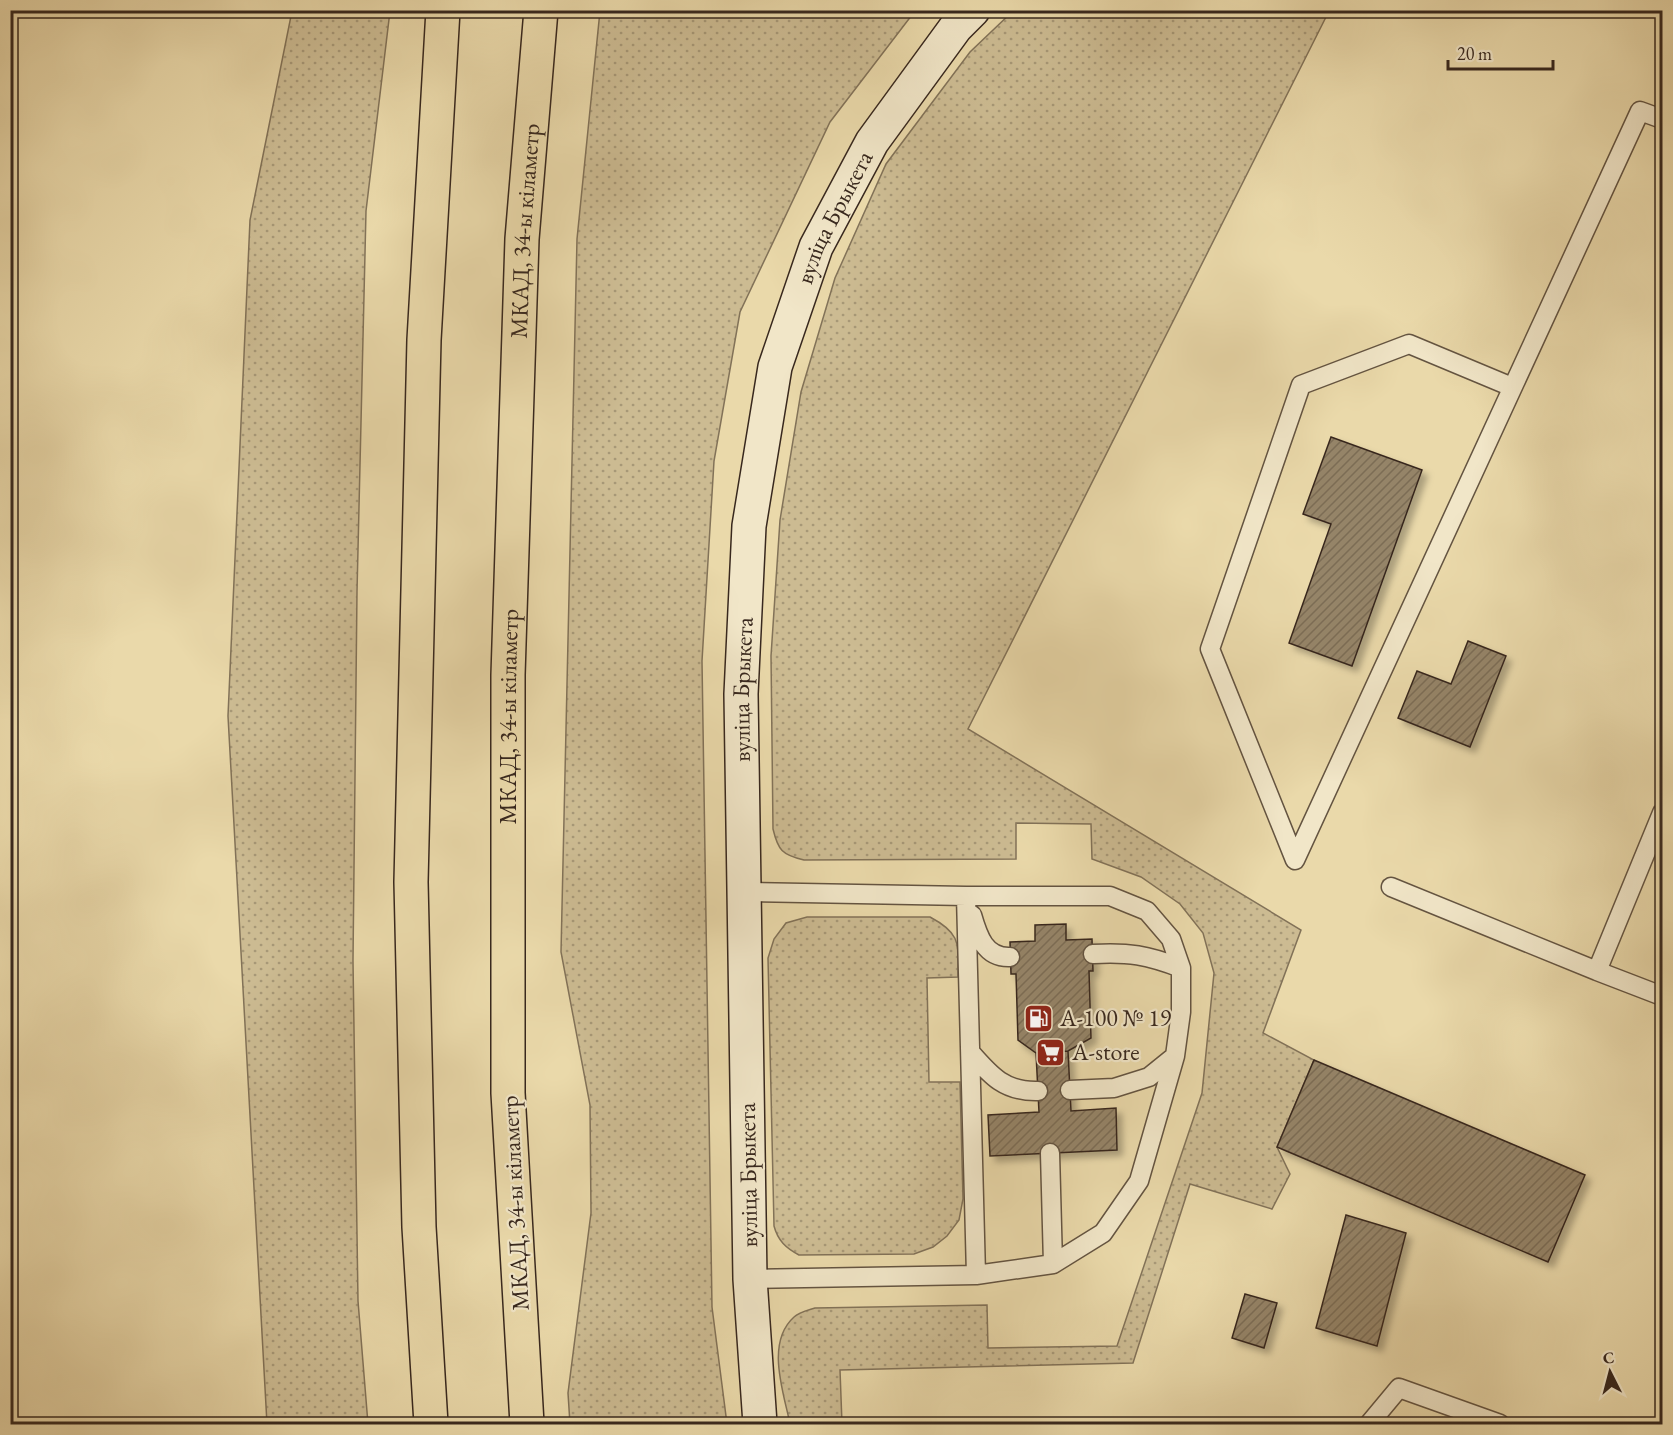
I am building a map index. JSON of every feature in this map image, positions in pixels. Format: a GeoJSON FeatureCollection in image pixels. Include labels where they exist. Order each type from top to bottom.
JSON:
{"type":"FeatureCollection","features":[{"type":"Feature","properties":{"kind":"highway"},"geometry":{"type":"LineString","coordinates":[[431,1425],[419,1227],[411,882],[424,340],[443,10]]}},
{"type":"Feature","properties":{"kind":"highway","name":"МКАД, 34-ы кіламетр"},"geometry":{"type":"LineString","coordinates":[[527,1425],[508,1093],[508,675],[522,239],[541,10]]}},
{"type":"Feature","properties":{"kind":"street","name":"вуліца Брыкета"},"geometry":{"type":"LineString","coordinates":[[760,1425],[750,1279],[741,694],[749,526],[775,367],[816,247],[872,142],[956,27],[973,10]]}},
{"type":"Feature","properties":{"kind":"lane"},"geometry":{"type":"LineString","coordinates":[[1512,387],[1409,344],[1301,385],[1210,649],[1294,860],[1640,111],[1662,119]]}},
{"type":"Feature","properties":{"kind":"lane"},"geometry":{"type":"LineString","coordinates":[[1597,971],[1662,813]]}},
{"type":"Feature","properties":{"kind":"lane"},"geometry":{"type":"LineString","coordinates":[[1391,887],[1662,996]]}},
{"type":"Feature","properties":{"kind":"lane"},"geometry":{"type":"LineString","coordinates":[[744,892],[1110,896],[1147,911],[1171,939],[1181,968],[1181,1012],[1175,1056],[1139,1181],[1103,1233],[1053,1264],[976,1275],[750,1279]]}},
{"type":"Feature","properties":{"kind":"lane"},"geometry":{"type":"LineString","coordinates":[[966,896],[977,933],[984,947],[993,954],[1010,957]]}},
{"type":"Feature","properties":{"kind":"lane"},"geometry":{"type":"LineString","coordinates":[[966,896],[976,1275]]}},
{"type":"Feature","properties":{"kind":"lane"},"geometry":{"type":"LineString","coordinates":[[1093,954],[1117,952],[1150,956],[1181,968]]}},
{"type":"Feature","properties":{"kind":"lane"},"geometry":{"type":"LineString","coordinates":[[970,1053],[990,1075],[1005,1085],[1022,1092],[1038,1091]]}},
{"type":"Feature","properties":{"kind":"lane"},"geometry":{"type":"LineString","coordinates":[[1070,1090],[1114,1088],[1149,1077],[1175,1056]]}},
{"type":"Feature","properties":{"kind":"lane"},"geometry":{"type":"LineString","coordinates":[[1050,1153],[1053,1264]]}},
{"type":"Feature","properties":{"kind":"lane"},"geometry":{"type":"LineString","coordinates":[[1369,1425],[1399,1388],[1500,1425]]}},
{"type":"Feature","properties":{"kind":"shaded area"},"geometry":{"type":"Polygon","coordinates":[[[292,11],[390,11],[366,211],[357,592],[353,961],[358,1301],[368,1424],[267,1424],[228,716],[250,220],[292,11]]]}},
{"type":"Feature","properties":{"kind":"shaded area"},"geometry":{"type":"Polygon","coordinates":[[[600,11],[915,11],[830,122],[740,312],[714,461],[702,661],[712,1307],[727,1424],[570,1424],[568,1393],[591,1213],[590,1105],[561,952],[577,239],[600,11]]]}},
{"type":"Feature","properties":{"kind":"shaded area"},"geometry":{"type":"Polygon","coordinates":[[[1013,11],[1329,11],[968,729],[1301,930],[1263,1033],[1314,1060],[1277,1147],[1290,1174],[1272,1209],[1190,1184],[1133,1363],[840,1370],[842,1424],[790,1424],[779,1369],[780,1340],[785,1328],[794,1317],[801,1312],[815,1308],[987,1305],[988,1348],[1117,1346],[1202,1093],[1214,973],[1203,933],[1180,904],[1141,877],[1092,859],[1091,824],[1016,823],[1016,859],[804,860],[786,854],[779,847],[773,829],[771,656],[780,520],[801,392],[835,278],[886,164],[970,52],[1013,11]]]}},
{"type":"Feature","properties":{"kind":"shaded area"},"geometry":{"type":"Polygon","coordinates":[[[807,917],[930,917],[948,929],[956,941],[958,977],[927,978],[929,1082],[960,1082],[963,1199],[959,1220],[947,1236],[933,1247],[914,1254],[799,1255],[783,1243],[774,1226],[768,958],[774,939],[786,923],[807,917]]]}},
{"type":"Feature","properties":{"kind":"building"},"geometry":{"type":"Polygon","coordinates":[[[1662,374],[1662,392],[1656,389],[1662,374]]]}},
{"type":"Feature","properties":{"kind":"building"},"geometry":{"type":"Polygon","coordinates":[[[1331,437],[1422,470],[1352,666],[1289,643],[1331,524],[1303,514],[1331,437]]]}},
{"type":"Feature","properties":{"kind":"building"},"geometry":{"type":"Polygon","coordinates":[[[1468,641],[1506,656],[1470,747],[1398,718],[1417,671],[1451,684],[1468,641]]]}},
{"type":"Feature","properties":{"kind":"building"},"geometry":{"type":"Polygon","coordinates":[[[1066,924],[1066,940],[1092,939],[1093,971],[1089,971],[1091,1038],[1068,1051],[1036,1053],[1018,1040],[1016,974],[1011,974],[1010,942],[1035,941],[1035,925],[1066,924]]]}},
{"type":"Feature","properties":{"kind":"building"},"geometry":{"type":"Polygon","coordinates":[[[1068,1051],[1071,1111],[1116,1108],[1117,1150],[990,1156],[988,1115],[1039,1112],[1036,1053],[1068,1051]]]}},
{"type":"Feature","properties":{"kind":"building"},"geometry":{"type":"Polygon","coordinates":[[[1314,1060],[1585,1175],[1548,1262],[1277,1147],[1314,1060]]]}},
{"type":"Feature","properties":{"kind":"building"},"geometry":{"type":"Polygon","coordinates":[[[1346,1215],[1406,1233],[1377,1346],[1316,1328],[1346,1215]]]}},
{"type":"Feature","properties":{"kind":"building"},"geometry":{"type":"Polygon","coordinates":[[[1245,1294],[1277,1303],[1264,1348],[1232,1338],[1245,1294]]]}},
{"type":"Feature","properties":{"kind":"place","name":"А-100 № 19"},"geometry":{"type":"Point","coordinates":[1039,1018]}},
{"type":"Feature","properties":{"kind":"place","name":"А-store"},"geometry":{"type":"Point","coordinates":[1051,1052]}}]}
